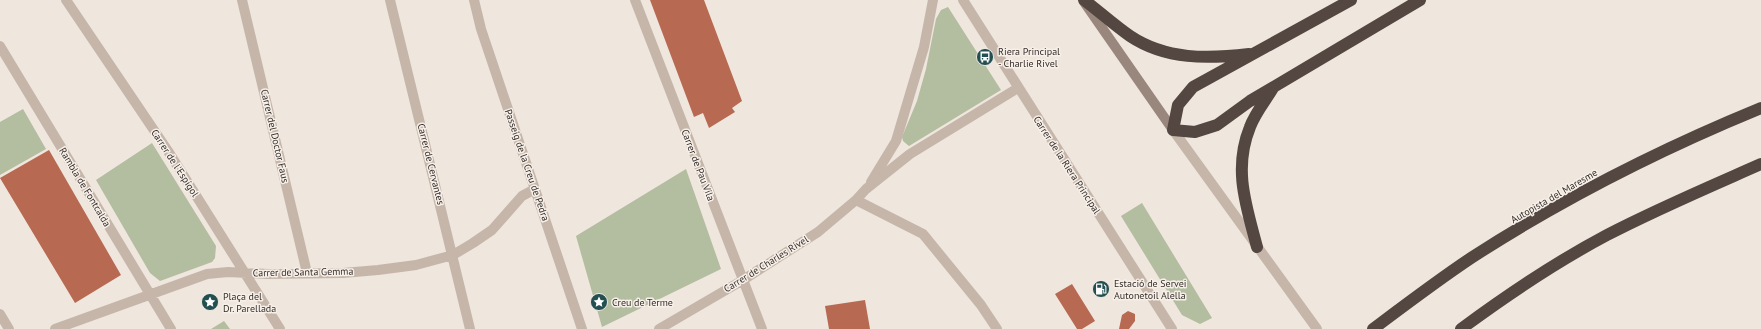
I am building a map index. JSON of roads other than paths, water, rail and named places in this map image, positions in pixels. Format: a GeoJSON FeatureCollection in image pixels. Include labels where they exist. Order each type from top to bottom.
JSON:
{"type":"FeatureCollection","features":[{"type":"Feature","properties":{"kind":"highway"},"geometry":{"type":"LineString","coordinates":[[1083,0],[1131,36],[1153,48],[1181,56],[1220,58],[1256,53]]}},
{"type":"Feature","properties":{"kind":"highway"},"geometry":{"type":"LineString","coordinates":[[1352,0],[1193,87],[1178,105],[1173,130],[1195,132],[1217,126],[1250,100],[1420,0]]}},
{"type":"Feature","properties":{"kind":"highway"},"geometry":{"type":"LineString","coordinates":[[1257,247],[1247,209],[1240,173],[1243,150],[1250,126],[1274,87]]}},
{"type":"Feature","properties":{"kind":"highway","name":"Autopista del Maresme"},"geometry":{"type":"LineString","coordinates":[[1373,329],[1471,258],[1552,210],[1614,176],[1716,126],[1761,108]]}},
{"type":"Feature","properties":{"kind":"highway"},"geometry":{"type":"LineString","coordinates":[[1461,329],[1487,309],[1606,235],[1676,201],[1761,164]]}},
{"type":"Feature","properties":{"kind":"main road"},"geometry":{"type":"LineString","coordinates":[[1083,0],[1173,130]]}},
{"type":"Feature","properties":{"kind":"street","name":"Carrer de l'Espígol"},"geometry":{"type":"LineString","coordinates":[[66,0],[168,151],[246,272],[280,329]]}},
{"type":"Feature","properties":{"kind":"street","name":"Carrer del Doctor Faus"},"geometry":{"type":"LineString","coordinates":[[242,0],[307,273]]}},
{"type":"Feature","properties":{"kind":"street","name":"Carrer de Cervantes"},"geometry":{"type":"LineString","coordinates":[[390,0],[470,329]]}},
{"type":"Feature","properties":{"kind":"street","name":"Passeig de la Creu de Pedra"},"geometry":{"type":"LineString","coordinates":[[474,0],[481,29],[582,329]]}},
{"type":"Feature","properties":{"kind":"street","name":"Carrer de Pau Vila"},"geometry":{"type":"LineString","coordinates":[[634,0],[762,329]]}},
{"type":"Feature","properties":{"kind":"street","name":"Carrer de Charles Rivel"},"geometry":{"type":"LineString","coordinates":[[866,189],[896,141],[924,47],[933,0]]}},
{"type":"Feature","properties":{"kind":"street","name":"Carrer de la Riera Principal"},"geometry":{"type":"LineString","coordinates":[[963,0],[1172,329]]}},
{"type":"Feature","properties":{"kind":"street","name":"Rambla de Fontcalda"},"geometry":{"type":"LineString","coordinates":[[0,46],[171,329]]}},
{"type":"Feature","properties":{"kind":"street","name":"Carrer de Charles Rivel"},"geometry":{"type":"LineString","coordinates":[[659,329],[743,280],[818,232],[856,200],[866,189],[910,154],[1018,88]]}},
{"type":"Feature","properties":{"kind":"street"},"geometry":{"type":"LineString","coordinates":[[1173,130],[1317,329]]}},
{"type":"Feature","properties":{"kind":"street"},"geometry":{"type":"LineString","coordinates":[[896,141],[910,154]]}},
{"type":"Feature","properties":{"kind":"street","name":"Carrer de Santa Gemma"},"geometry":{"type":"LineString","coordinates":[[55,329],[207,274],[228,272],[268,274],[378,270],[416,265],[453,255],[492,230],[522,196],[535,189]]}},
{"type":"Feature","properties":{"kind":"street"},"geometry":{"type":"LineString","coordinates":[[856,200],[924,234],[981,305],[997,329]]}},
{"type":"Feature","properties":{"kind":"street"},"geometry":{"type":"LineString","coordinates":[[0,314],[9,329]]}},
{"type":"Feature","properties":{"kind":"place","name":"Riera Principal - Charlie Rivel"},"geometry":{"type":"Point","coordinates":[985,57]}},
{"type":"Feature","properties":{"kind":"place","name":"Estació de Servei Autonetoil Alella"},"geometry":{"type":"Point","coordinates":[1101,289]}},
{"type":"Feature","properties":{"kind":"place","name":"Plaça del Dr. Parellada"},"geometry":{"type":"Point","coordinates":[210,302]}},
{"type":"Feature","properties":{"kind":"place","name":"Creu de Terme"},"geometry":{"type":"Point","coordinates":[599,302]}}]}
